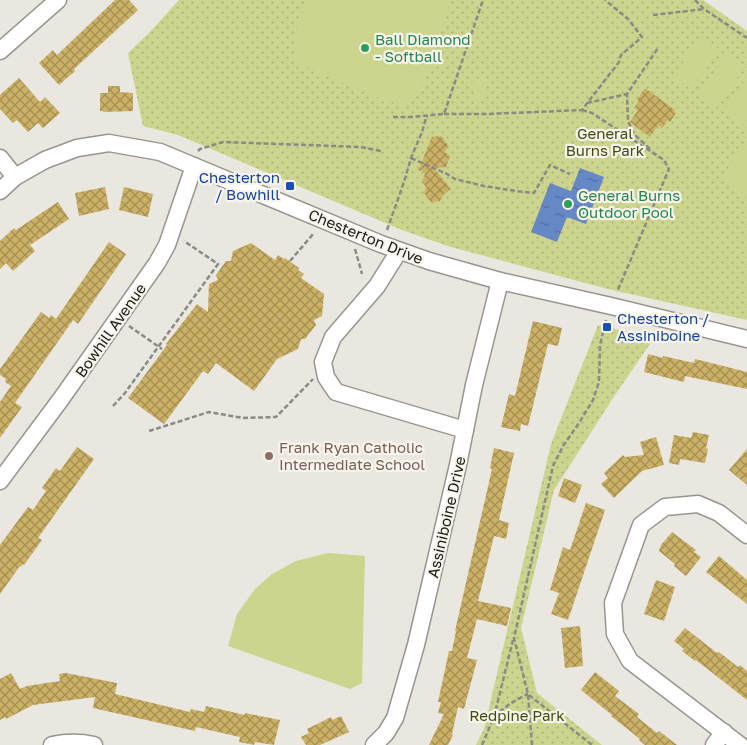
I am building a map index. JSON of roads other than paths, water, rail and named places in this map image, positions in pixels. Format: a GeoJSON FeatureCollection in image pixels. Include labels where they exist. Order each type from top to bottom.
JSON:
{"type":"FeatureCollection","features":[{"type":"Feature","properties":{"kind":"street"},"geometry":{"type":"LineString","coordinates":[[0,51],[58,0]]}},
{"type":"Feature","properties":{"kind":"street","name":"Chesterton Drive"},"geometry":{"type":"LineString","coordinates":[[0,191],[15,177],[45,160],[78,148],[109,143],[160,152],[429,262],[500,281],[747,339]]}},
{"type":"Feature","properties":{"kind":"street"},"geometry":{"type":"LineString","coordinates":[[0,158],[15,177]]}},
{"type":"Feature","properties":{"kind":"street","name":"Bowhill Avenue"},"geometry":{"type":"LineString","coordinates":[[0,481],[157,264],[167,245],[191,164]]}},
{"type":"Feature","properties":{"kind":"street"},"geometry":{"type":"LineString","coordinates":[[398,250],[377,286],[333,338],[323,362],[326,377],[336,392],[465,430]]}},
{"type":"Feature","properties":{"kind":"street","name":"Assiniboine Drive"},"geometry":{"type":"LineString","coordinates":[[374,745],[386,733],[395,718],[416,645],[456,474],[474,386],[500,281]]}},
{"type":"Feature","properties":{"kind":"street"},"geometry":{"type":"LineString","coordinates":[[740,745],[630,661],[615,634],[614,603],[641,525],[665,507],[698,504],[719,512],[747,535]]}},
{"type":"Feature","properties":{"kind":"street"},"geometry":{"type":"LineString","coordinates":[[714,745],[724,732]]}},
{"type":"Feature","properties":{"kind":"street"},"geometry":{"type":"LineString","coordinates":[[52,745],[66,742],[94,745]]}},
{"type":"Feature","properties":{"kind":"water","name":"General Burns Outdoor Pool"},"geometry":{"type":"Polygon","coordinates":[[[580,168],[604,177],[586,224],[567,217],[557,242],[531,232],[550,183],[571,191],[580,168]]]}},
{"type":"Feature","properties":{"kind":"place","name":"Ball Diamond - Softball"},"geometry":{"type":"Point","coordinates":[365,48]}},
{"type":"Feature","properties":{"kind":"place","name":"Chesterton / Bowhill"},"geometry":{"type":"Point","coordinates":[290,186]}},
{"type":"Feature","properties":{"kind":"place","name":"General Burns Outdoor Pool"},"geometry":{"type":"Point","coordinates":[568,204]}},
{"type":"Feature","properties":{"kind":"place","name":"Chesterton / Assiniboine"},"geometry":{"type":"Point","coordinates":[607,327]}},
{"type":"Feature","properties":{"kind":"place","name":"Frank Ryan Catholic Intermediate School"},"geometry":{"type":"Point","coordinates":[269,456]}},
{"type":"Feature","properties":{"kind":"park label","name":"General Burns Park"},"geometry":{"type":"Point","coordinates":[605,142]}},
{"type":"Feature","properties":{"kind":"park label","name":"Redpine Park"},"geometry":{"type":"Point","coordinates":[517,715]}}]}
